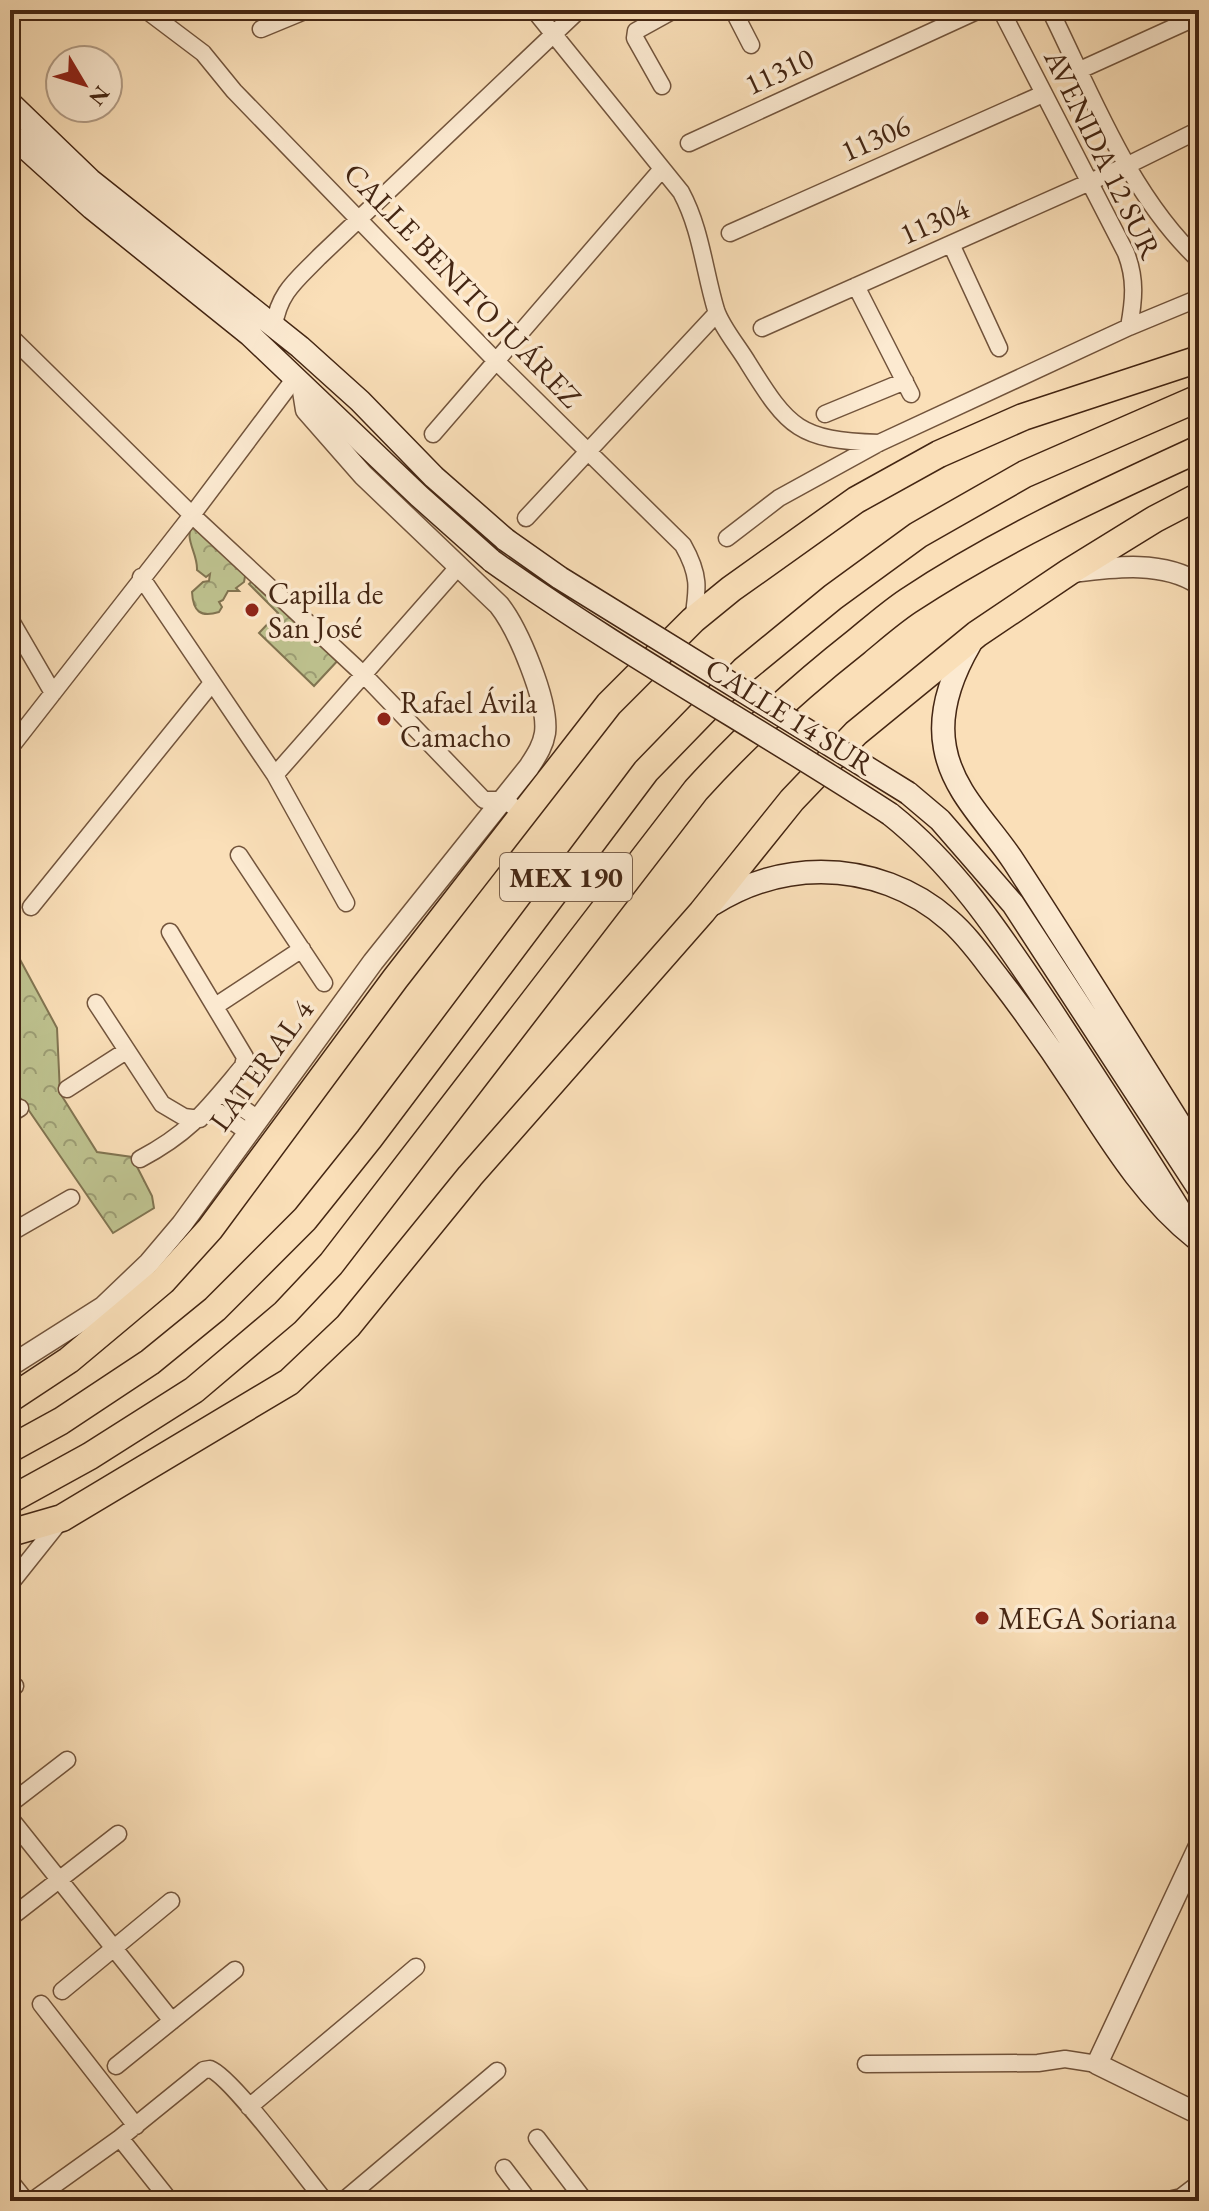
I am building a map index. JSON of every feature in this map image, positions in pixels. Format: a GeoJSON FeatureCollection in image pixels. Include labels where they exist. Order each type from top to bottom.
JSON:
{"type":"FeatureCollection","features":[{"type":"Feature","properties":{"kind":"highway"},"geometry":{"type":"LineString","coordinates":[[10,1399],[69,1360],[163,1281],[210,1229],[395,979],[514,807],[609,704],[693,620],[731,589],[856,500],[939,454],[1023,417],[1199,359]]}},
{"type":"Feature","properties":{"kind":"highway","name":"MEX 190"},"geometry":{"type":"LineString","coordinates":[[10,1449],[74,1413],[150,1362],[215,1309],[305,1219],[369,1139],[646,771],[744,670],[833,597],[918,535],[1025,474],[1199,398]]}},
{"type":"Feature","properties":{"kind":"highway","name":"MEX 190"},"geometry":{"type":"LineString","coordinates":[[10,1500],[90,1456],[194,1390],[285,1313],[331,1264],[696,790],[725,758],[813,676],[906,602],[987,552],[1199,449]]}},
{"type":"Feature","properties":{"kind":"highway"},"geometry":{"type":"LineString","coordinates":[[10,1533],[62,1518],[289,1382],[348,1326],[470,1176],[702,912],[792,800],[856,733],[977,634],[1069,572],[1199,496]]}},
{"type":"Feature","properties":{"kind":"highway"},"geometry":{"type":"LineString","coordinates":[[1155,519],[1199,511]]}},
{"type":"Feature","properties":{"kind":"main road","name":"CALLE 14 SUR"},"geometry":{"type":"LineString","coordinates":[[10,103],[90,180],[274,326],[360,401],[434,477],[506,540],[573,586],[908,793],[940,820],[1013,904],[1199,1189]]}},
{"type":"Feature","properties":{"kind":"main road","name":"CALLE 14 SUR"},"geometry":{"type":"LineString","coordinates":[[10,134],[92,208],[250,335],[452,527],[503,568],[546,599],[794,751],[890,814],[923,840],[952,871],[991,922],[1123,1119],[1198,1241]]}},
{"type":"Feature","properties":{"kind":"main road"},"geometry":{"type":"LineString","coordinates":[[977,634],[956,668],[945,708],[943,729],[949,764],[972,805],[1011,857],[1100,993],[1199,1155]]}},
{"type":"Feature","properties":{"kind":"main road"},"geometry":{"type":"LineString","coordinates":[[702,912],[732,892],[779,876],[813,872],[871,878],[892,885],[933,907],[962,931],[1017,1002],[1157,1204],[1198,1241]]}},
{"type":"Feature","properties":{"kind":"street","name":"CALLE BENITO JUÁREZ"},"geometry":{"type":"LineString","coordinates":[[146,10],[203,53],[234,91],[495,360],[683,545],[695,566],[698,585],[693,620]]}},
{"type":"Feature","properties":{"kind":"street"},"geometry":{"type":"LineString","coordinates":[[261,29],[307,10]]}},
{"type":"Feature","properties":{"kind":"street"},"geometry":{"type":"LineString","coordinates":[[534,10],[681,192],[691,210],[717,313],[772,401],[793,423],[823,438],[879,443]]}},
{"type":"Feature","properties":{"kind":"street"},"geometry":{"type":"LineString","coordinates":[[274,326],[283,294],[359,217],[579,10]]}},
{"type":"Feature","properties":{"kind":"street"},"geometry":{"type":"LineString","coordinates":[[662,86],[635,38],[636,31],[674,10]]}},
{"type":"Feature","properties":{"kind":"street"},"geometry":{"type":"LineString","coordinates":[[733,10],[751,45]]}},
{"type":"Feature","properties":{"kind":"street","name":"11310"},"geometry":{"type":"LineString","coordinates":[[689,143],[979,10]]}},
{"type":"Feature","properties":{"kind":"street","name":"AVENIDA 12 SUR"},"geometry":{"type":"LineString","coordinates":[[1001,10],[1133,269],[1135,297],[1129,327]]}},
{"type":"Feature","properties":{"kind":"street","name":"AVENIDA 12 SUR"},"geometry":{"type":"LineString","coordinates":[[1050,10],[1128,165],[1171,229],[1199,260]]}},
{"type":"Feature","properties":{"kind":"street"},"geometry":{"type":"LineString","coordinates":[[1080,70],[1199,16]]}},
{"type":"Feature","properties":{"kind":"street","name":"11306"},"geometry":{"type":"LineString","coordinates":[[730,233],[1043,94]]}},
{"type":"Feature","properties":{"kind":"street","name":"11304"},"geometry":{"type":"LineString","coordinates":[[762,328],[1128,165],[1199,130]]}},
{"type":"Feature","properties":{"kind":"street"},"geometry":{"type":"LineString","coordinates":[[433,434],[662,169]]}},
{"type":"Feature","properties":{"kind":"street"},"geometry":{"type":"LineString","coordinates":[[951,244],[999,348]]}},
{"type":"Feature","properties":{"kind":"street"},"geometry":{"type":"LineString","coordinates":[[825,414],[908,388],[856,286]]}},
{"type":"Feature","properties":{"kind":"street"},"geometry":{"type":"LineString","coordinates":[[727,538],[779,498],[879,443],[1129,327],[1199,298]]}},
{"type":"Feature","properties":{"kind":"street"},"geometry":{"type":"LineString","coordinates":[[526,518],[717,313]]}},
{"type":"Feature","properties":{"kind":"street"},"geometry":{"type":"LineString","coordinates":[[10,336],[192,515],[364,675],[484,800],[514,807]]}},
{"type":"Feature","properties":{"kind":"street"},"geometry":{"type":"LineString","coordinates":[[10,748],[141,577],[298,381]]}},
{"type":"Feature","properties":{"kind":"street","name":"LATERAL 4"},"geometry":{"type":"LineString","coordinates":[[14,1360],[103,1307],[127,1286],[182,1224],[373,962],[514,807],[545,735],[545,722],[520,637],[499,605],[363,475],[306,410],[298,381]]}},
{"type":"Feature","properties":{"kind":"street"},"geometry":{"type":"LineString","coordinates":[[275,775],[459,566]]}},
{"type":"Feature","properties":{"kind":"street"},"geometry":{"type":"LineString","coordinates":[[1069,572],[1111,567],[1149,568],[1172,572],[1199,584]]}},
{"type":"Feature","properties":{"kind":"street"},"geometry":{"type":"LineString","coordinates":[[141,577],[275,775],[346,903]]}},
{"type":"Feature","properties":{"kind":"street"},"geometry":{"type":"LineString","coordinates":[[10,619],[53,693]]}},
{"type":"Feature","properties":{"kind":"street"},"geometry":{"type":"LineString","coordinates":[[31,907],[212,683]]}},
{"type":"Feature","properties":{"kind":"street"},"geometry":{"type":"LineString","coordinates":[[239,855],[324,983]]}},
{"type":"Feature","properties":{"kind":"street"},"geometry":{"type":"LineString","coordinates":[[140,1159],[172,1142],[210,1106],[243,1066],[245,1057],[217,1005],[170,932]]}},
{"type":"Feature","properties":{"kind":"street"},"geometry":{"type":"LineString","coordinates":[[217,1005],[302,949]]}},
{"type":"Feature","properties":{"kind":"street"},"geometry":{"type":"LineString","coordinates":[[373,962],[395,979]]}},
{"type":"Feature","properties":{"kind":"street"},"geometry":{"type":"LineString","coordinates":[[96,1003],[162,1104],[184,1117],[210,1106],[253,1126]]}},
{"type":"Feature","properties":{"kind":"street"},"geometry":{"type":"LineString","coordinates":[[67,1089],[126,1051]]}},
{"type":"Feature","properties":{"kind":"street"},"geometry":{"type":"LineString","coordinates":[[10,1233],[71,1198]]}},
{"type":"Feature","properties":{"kind":"street"},"geometry":{"type":"LineString","coordinates":[[10,1584],[62,1518]]}},
{"type":"Feature","properties":{"kind":"street"},"geometry":{"type":"LineString","coordinates":[[10,1804],[67,1760]]}},
{"type":"Feature","properties":{"kind":"street"},"geometry":{"type":"LineString","coordinates":[[10,1818],[172,2021]]}},
{"type":"Feature","properties":{"kind":"street"},"geometry":{"type":"LineString","coordinates":[[10,1918],[118,1834]]}},
{"type":"Feature","properties":{"kind":"street"},"geometry":{"type":"LineString","coordinates":[[1097,2064],[1199,1846]]}},
{"type":"Feature","properties":{"kind":"street"},"geometry":{"type":"LineString","coordinates":[[62,1991],[171,1901]]}},
{"type":"Feature","properties":{"kind":"street"},"geometry":{"type":"LineString","coordinates":[[249,2107],[416,1967]]}},
{"type":"Feature","properties":{"kind":"street"},"geometry":{"type":"LineString","coordinates":[[116,2066],[235,1970]]}},
{"type":"Feature","properties":{"kind":"street"},"geometry":{"type":"LineString","coordinates":[[41,2004],[136,2126]]}},
{"type":"Feature","properties":{"kind":"street"},"geometry":{"type":"LineString","coordinates":[[866,2064],[1038,2063],[1065,2059],[1097,2064],[1199,2114]]}},
{"type":"Feature","properties":{"kind":"street"},"geometry":{"type":"LineString","coordinates":[[10,2181],[29,2201],[120,2138],[204,2070],[210,2069],[219,2074],[249,2107],[325,2201]]}},
{"type":"Feature","properties":{"kind":"street"},"geometry":{"type":"LineString","coordinates":[[343,2201],[497,2071]]}},
{"type":"Feature","properties":{"kind":"street"},"geometry":{"type":"LineString","coordinates":[[120,2138],[170,2201]]}},
{"type":"Feature","properties":{"kind":"street"},"geometry":{"type":"LineString","coordinates":[[537,2138],[585,2201]]}},
{"type":"Feature","properties":{"kind":"street"},"geometry":{"type":"LineString","coordinates":[[504,2168],[529,2201]]}},
{"type":"Feature","properties":{"kind":"street"},"geometry":{"type":"LineString","coordinates":[[1173,2201],[1182,2199],[1199,2186]]}},
{"type":"Feature","properties":{"kind":"green space"},"geometry":{"type":"Polygon","coordinates":[[[194,523],[246,571],[244,582],[236,588],[239,591],[228,591],[219,602],[222,607],[219,612],[212,614],[199,611],[193,599],[192,592],[203,582],[209,581],[210,574],[206,577],[197,570],[190,540],[194,523]]]}},
{"type":"Feature","properties":{"kind":"green space"},"geometry":{"type":"Polygon","coordinates":[[[252,581],[341,657],[314,686],[259,633],[278,613],[249,584],[252,581]]]}},
{"type":"Feature","properties":{"kind":"green space"},"geometry":{"type":"Polygon","coordinates":[[[10,941],[57,1028],[60,1093],[97,1152],[132,1157],[152,1196],[154,1208],[113,1233],[10,1083],[10,941]]]}},
{"type":"Feature","properties":{"kind":"place","name":"Capilla de San José"},"geometry":{"type":"Point","coordinates":[252,610]}},
{"type":"Feature","properties":{"kind":"place","name":"Rafael Ávila Camacho"},"geometry":{"type":"Point","coordinates":[384,719]}},
{"type":"Feature","properties":{"kind":"place","name":"MEGA Soriana"},"geometry":{"type":"Point","coordinates":[982,1618]}}]}
